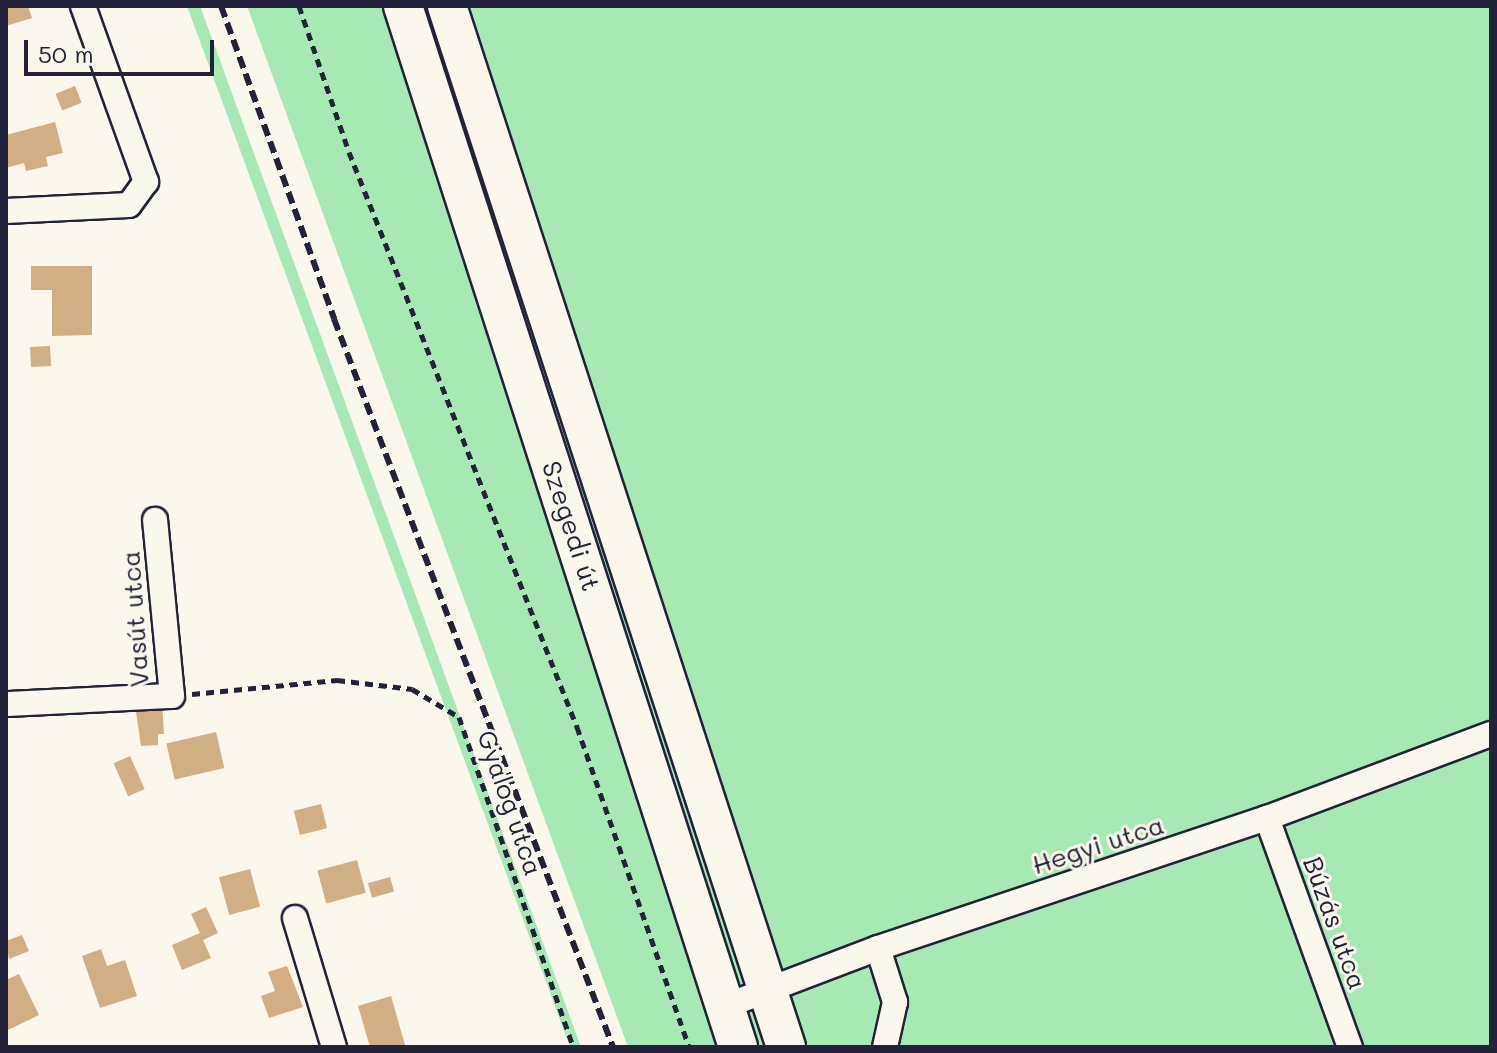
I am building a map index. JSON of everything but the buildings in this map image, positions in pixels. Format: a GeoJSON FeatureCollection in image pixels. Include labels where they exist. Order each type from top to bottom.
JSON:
{"type":"FeatureCollection","features":[{"type":"Feature","properties":{"kind":"main road","name":"Szegedi út"},"geometry":{"type":"LineString","coordinates":[[403,6],[738,1047]]}},
{"type":"Feature","properties":{"kind":"main road","name":"Szegedi út"},"geometry":{"type":"LineString","coordinates":[[447,6],[765,991],[786,1047]]}},
{"type":"Feature","properties":{"kind":"street"},"geometry":{"type":"LineString","coordinates":[[6,211],[129,205],[146,182],[83,6]]}},
{"type":"Feature","properties":{"kind":"street","name":"Vasút utca"},"geometry":{"type":"LineString","coordinates":[[6,704],[172,696],[155,520]]}},
{"type":"Feature","properties":{"kind":"street","name":"Hegyi utca"},"geometry":{"type":"LineString","coordinates":[[723,1007],[878,948],[1267,818],[1491,734]]}},
{"type":"Feature","properties":{"kind":"street","name":"Búzás utca"},"geometry":{"type":"LineString","coordinates":[[1267,818],[1350,1047]]}},
{"type":"Feature","properties":{"kind":"street"},"geometry":{"type":"LineString","coordinates":[[295,918],[334,1047]]}},
{"type":"Feature","properties":{"kind":"street"},"geometry":{"type":"LineString","coordinates":[[878,948],[895,1002],[885,1047]]}},
{"type":"Feature","properties":{"kind":"path"},"geometry":{"type":"LineString","coordinates":[[299,6],[349,152],[577,727],[689,1047]]}},
{"type":"Feature","properties":{"kind":"path","name":"Gyalog utca"},"geometry":{"type":"LineString","coordinates":[[172,696],[337,680],[412,689],[459,717],[573,1047]]}},
{"type":"Feature","properties":{"kind":"green space"},"geometry":{"type":"Polygon","coordinates":[[[187,6],[200,6],[581,1047],[570,1047],[187,6]]]}},
{"type":"Feature","properties":{"kind":"green space"},"geometry":{"type":"Polygon","coordinates":[[[247,6],[1491,6],[1491,1047],[628,1047],[247,6]]]}},
{"type":"Feature","properties":{"kind":"railway"},"geometry":{"type":"LineString","coordinates":[[221,6],[334,319],[613,1047]]}}]}
